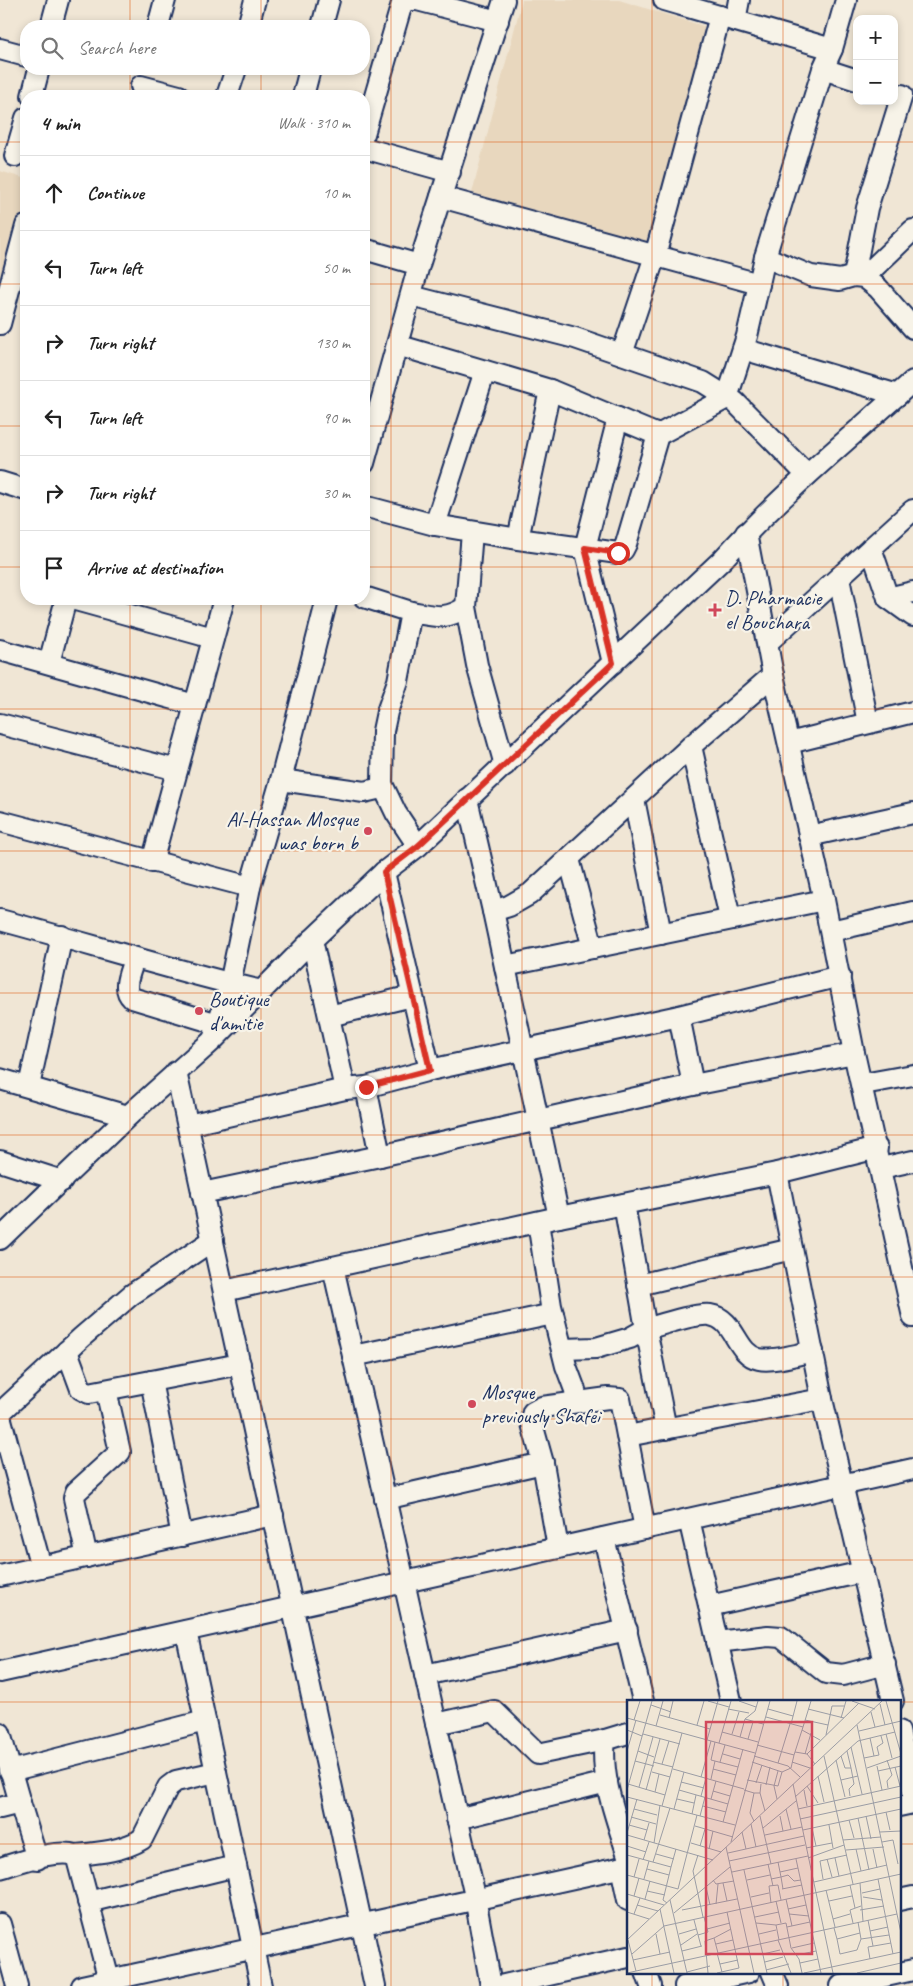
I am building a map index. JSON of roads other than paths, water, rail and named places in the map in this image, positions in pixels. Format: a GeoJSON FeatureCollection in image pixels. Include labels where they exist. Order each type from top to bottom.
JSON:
{"type":"FeatureCollection","features":[{"type":"Feature","properties":{"kind":"street"},"geometry":{"type":"LineString","coordinates":[[53,20],[58,0]]}},
{"type":"Feature","properties":{"kind":"street"},"geometry":{"type":"LineString","coordinates":[[160,20],[165,0]]}},
{"type":"Feature","properties":{"kind":"street"},"geometry":{"type":"LineString","coordinates":[[250,20],[255,0]]}},
{"type":"Feature","properties":{"kind":"street"},"geometry":{"type":"LineString","coordinates":[[324,20],[329,0]]}},
{"type":"Feature","properties":{"kind":"street"},"geometry":{"type":"LineString","coordinates":[[370,114],[404,0],[418,0],[498,21]]}},
{"type":"Feature","properties":{"kind":"street"},"geometry":{"type":"LineString","coordinates":[[370,442],[419,265],[504,0]]}},
{"type":"Feature","properties":{"kind":"street"},"geometry":{"type":"LineString","coordinates":[[664,0],[832,49]]}},
{"type":"Feature","properties":{"kind":"street"},"geometry":{"type":"LineString","coordinates":[[622,354],[655,256],[727,18],[739,0]]}},
{"type":"Feature","properties":{"kind":"street"},"geometry":{"type":"LineString","coordinates":[[370,508],[435,525],[472,532],[618,553],[623,550],[658,435],[727,398],[743,348],[765,257],[846,0]]}},
{"type":"Feature","properties":{"kind":"street"},"geometry":{"type":"LineString","coordinates":[[0,49],[20,54]]}},
{"type":"Feature","properties":{"kind":"street"},"geometry":{"type":"LineString","coordinates":[[823,69],[853,79]]}},
{"type":"Feature","properties":{"kind":"street"},"geometry":{"type":"LineString","coordinates":[[34,90],[37,75]]}},
{"type":"Feature","properties":{"kind":"street"},"geometry":{"type":"LineString","coordinates":[[228,90],[234,75]]}},
{"type":"Feature","properties":{"kind":"street"},"geometry":{"type":"LineString","coordinates":[[305,90],[309,75]]}},
{"type":"Feature","properties":{"kind":"street"},"geometry":{"type":"LineString","coordinates":[[142,84],[160,90]]}},
{"type":"Feature","properties":{"kind":"street"},"geometry":{"type":"LineString","coordinates":[[859,277],[867,208],[903,97]]}},
{"type":"Feature","properties":{"kind":"street"},"geometry":{"type":"LineString","coordinates":[[14,155],[20,136]]}},
{"type":"Feature","properties":{"kind":"street"},"geometry":{"type":"LineString","coordinates":[[370,150],[450,172]]}},
{"type":"Feature","properties":{"kind":"street"},"geometry":{"type":"LineString","coordinates":[[441,197],[759,284]]}},
{"type":"Feature","properties":{"kind":"street"},"geometry":{"type":"LineString","coordinates":[[765,257],[811,276],[840,280],[859,277],[913,230]]}},
{"type":"Feature","properties":{"kind":"street"},"geometry":{"type":"LineString","coordinates":[[0,324],[20,251]]}},
{"type":"Feature","properties":{"kind":"street"},"geometry":{"type":"LineString","coordinates":[[370,252],[419,265]]}},
{"type":"Feature","properties":{"kind":"street"},"geometry":{"type":"LineString","coordinates":[[859,277],[878,288],[913,328]]}},
{"type":"Feature","properties":{"kind":"street"},"geometry":{"type":"LineString","coordinates":[[411,296],[575,338],[702,382],[734,402],[807,475]]}},
{"type":"Feature","properties":{"kind":"street"},"geometry":{"type":"LineString","coordinates":[[397,345],[550,390],[658,435]]}},
{"type":"Feature","properties":{"kind":"street"},"geometry":{"type":"LineString","coordinates":[[743,348],[898,395]]}},
{"type":"Feature","properties":{"kind":"street"},"geometry":{"type":"LineString","coordinates":[[435,525],[486,371]]}},
{"type":"Feature","properties":{"kind":"street"},"geometry":{"type":"LineString","coordinates":[[0,1239],[176,1072],[215,1032],[262,991],[312,940],[384,872],[418,846],[723,559],[746,533],[807,475],[913,381]]}},
{"type":"Feature","properties":{"kind":"street"},"geometry":{"type":"LineString","coordinates":[[518,539],[550,390]]}},
{"type":"Feature","properties":{"kind":"street"},"geometry":{"type":"LineString","coordinates":[[613,663],[585,548],[618,418]]}},
{"type":"Feature","properties":{"kind":"street"},"geometry":{"type":"LineString","coordinates":[[1,487],[20,489]]}},
{"type":"Feature","properties":{"kind":"street"},"geometry":{"type":"LineString","coordinates":[[768,642],[913,510]]}},
{"type":"Feature","properties":{"kind":"street"},"geometry":{"type":"LineString","coordinates":[[472,532],[466,607],[477,666],[505,765]]}},
{"type":"Feature","properties":{"kind":"street"},"geometry":{"type":"LineString","coordinates":[[746,533],[773,675],[831,931],[854,1053],[863,1084],[913,1317]]}},
{"type":"Feature","properties":{"kind":"street"},"geometry":{"type":"LineString","coordinates":[[872,548],[888,598],[913,616]]}},
{"type":"Feature","properties":{"kind":"street"},"geometry":{"type":"LineString","coordinates":[[840,578],[868,723]]}},
{"type":"Feature","properties":{"kind":"street"},"geometry":{"type":"LineString","coordinates":[[888,598],[913,592]]}},
{"type":"Feature","properties":{"kind":"street"},"geometry":{"type":"LineString","coordinates":[[370,599],[410,612],[441,617],[453,615],[466,607]]}},
{"type":"Feature","properties":{"kind":"street"},"geometry":{"type":"LineString","coordinates":[[49,663],[64,605]]}},
{"type":"Feature","properties":{"kind":"street"},"geometry":{"type":"LineString","coordinates":[[94,605],[213,638]]}},
{"type":"Feature","properties":{"kind":"street"},"geometry":{"type":"LineString","coordinates":[[152,862],[222,605]]}},
{"type":"Feature","properties":{"kind":"street"},"geometry":{"type":"LineString","coordinates":[[215,1032],[230,984],[250,887],[326,605]]}},
{"type":"Feature","properties":{"kind":"street"},"geometry":{"type":"LineString","coordinates":[[410,612],[398,681],[387,712],[383,731],[382,784],[396,813],[418,846]]}},
{"type":"Feature","properties":{"kind":"street"},"geometry":{"type":"LineString","coordinates":[[0,650],[195,705]]}},
{"type":"Feature","properties":{"kind":"street"},"geometry":{"type":"LineString","coordinates":[[493,910],[520,901],[569,859],[691,746],[773,675]]}},
{"type":"Feature","properties":{"kind":"street"},"geometry":{"type":"LineString","coordinates":[[789,743],[913,712]]}},
{"type":"Feature","properties":{"kind":"street"},"geometry":{"type":"LineString","coordinates":[[0,724],[177,770]]}},
{"type":"Feature","properties":{"kind":"street"},"geometry":{"type":"LineString","coordinates":[[691,746],[730,918]]}},
{"type":"Feature","properties":{"kind":"street"},"geometry":{"type":"LineString","coordinates":[[280,780],[364,792],[377,789],[382,784]]}},
{"type":"Feature","properties":{"kind":"street"},"geometry":{"type":"LineString","coordinates":[[467,799],[493,910],[559,1217]]}},
{"type":"Feature","properties":{"kind":"street"},"geometry":{"type":"LineString","coordinates":[[634,799],[661,934]]}},
{"type":"Feature","properties":{"kind":"street"},"geometry":{"type":"LineString","coordinates":[[809,836],[913,813]]}},
{"type":"Feature","properties":{"kind":"street"},"geometry":{"type":"LineString","coordinates":[[0,821],[250,887]]}},
{"type":"Feature","properties":{"kind":"street"},"geometry":{"type":"LineString","coordinates":[[569,859],[593,948]]}},
{"type":"Feature","properties":{"kind":"street"},"geometry":{"type":"LineString","coordinates":[[384,872],[430,1070]]}},
{"type":"Feature","properties":{"kind":"street"},"geometry":{"type":"LineString","coordinates":[[505,966],[824,900]]}},
{"type":"Feature","properties":{"kind":"street"},"geometry":{"type":"LineString","coordinates":[[831,931],[913,912]]}},
{"type":"Feature","properties":{"kind":"street"},"geometry":{"type":"LineString","coordinates":[[0,920],[62,936],[134,958],[262,991]]}},
{"type":"Feature","properties":{"kind":"street"},"geometry":{"type":"LineString","coordinates":[[29,1086],[62,936]]}},
{"type":"Feature","properties":{"kind":"street"},"geometry":{"type":"LineString","coordinates":[[312,940],[345,1089]]}},
{"type":"Feature","properties":{"kind":"street"},"geometry":{"type":"LineString","coordinates":[[134,958],[126,989],[127,994],[132,998],[215,1032]]}},
{"type":"Feature","properties":{"kind":"street"},"geometry":{"type":"LineString","coordinates":[[188,1124],[345,1089],[366,1087],[430,1070],[680,1016],[840,976]]}},
{"type":"Feature","properties":{"kind":"street"},"geometry":{"type":"LineString","coordinates":[[329,1016],[412,996]]}},
{"type":"Feature","properties":{"kind":"street"},"geometry":{"type":"LineString","coordinates":[[680,1016],[693,1085]]}},
{"type":"Feature","properties":{"kind":"street"},"geometry":{"type":"LineString","coordinates":[[202,1193],[380,1156],[693,1085],[854,1053]]}},
{"type":"Feature","properties":{"kind":"street"},"geometry":{"type":"LineString","coordinates":[[176,1072],[375,1986]]}},
{"type":"Feature","properties":{"kind":"street"},"geometry":{"type":"LineString","coordinates":[[863,1084],[913,1075]]}},
{"type":"Feature","properties":{"kind":"street"},"geometry":{"type":"LineString","coordinates":[[0,1079],[128,1116]]}},
{"type":"Feature","properties":{"kind":"street"},"geometry":{"type":"LineString","coordinates":[[366,1087],[380,1156]]}},
{"type":"Feature","properties":{"kind":"street"},"geometry":{"type":"LineString","coordinates":[[224,1290],[559,1217],[777,1173],[877,1148]]}},
{"type":"Feature","properties":{"kind":"street"},"geometry":{"type":"LineString","coordinates":[[0,1161],[62,1181]]}},
{"type":"Feature","properties":{"kind":"street"},"geometry":{"type":"LineString","coordinates":[[881,1168],[913,1161]]}},
{"type":"Feature","properties":{"kind":"street"},"geometry":{"type":"LineString","coordinates":[[777,1173],[822,1399],[893,1700]]}},
{"type":"Feature","properties":{"kind":"street"},"geometry":{"type":"LineString","coordinates":[[624,1204],[666,1429]]}},
{"type":"Feature","properties":{"kind":"street"},"geometry":{"type":"LineString","coordinates":[[538,1222],[554,1314],[576,1402]]}},
{"type":"Feature","properties":{"kind":"street"},"geometry":{"type":"LineString","coordinates":[[41,1567],[0,1414],[67,1351],[132,1295],[213,1240]]}},
{"type":"Feature","properties":{"kind":"street"},"geometry":{"type":"LineString","coordinates":[[638,1285],[792,1248]]}},
{"type":"Feature","properties":{"kind":"street"},"geometry":{"type":"LineString","coordinates":[[333,1267],[458,1819],[491,1986]]}},
{"type":"Feature","properties":{"kind":"street"},"geometry":{"type":"LineString","coordinates":[[353,1356],[554,1314]]}},
{"type":"Feature","properties":{"kind":"street"},"geometry":{"type":"LineString","coordinates":[[562,1349],[596,1348],[630,1338],[646,1329],[709,1314],[723,1320],[733,1331],[747,1354],[760,1360],[813,1352]]}},
{"type":"Feature","properties":{"kind":"street"},"geometry":{"type":"LineString","coordinates":[[67,1351],[83,1391],[89,1393],[240,1364]]}},
{"type":"Feature","properties":{"kind":"street"},"geometry":{"type":"LineString","coordinates":[[151,1381],[182,1536]]}},
{"type":"Feature","properties":{"kind":"street"},"geometry":{"type":"LineString","coordinates":[[87,1557],[74,1498],[76,1492],[120,1452],[106,1390]]}},
{"type":"Feature","properties":{"kind":"street"},"geometry":{"type":"LineString","coordinates":[[558,1548],[542,1463],[531,1420],[533,1412],[542,1407],[608,1398],[620,1399],[645,1529]]}},
{"type":"Feature","properties":{"kind":"street"},"geometry":{"type":"LineString","coordinates":[[627,1436],[822,1399]]}},
{"type":"Feature","properties":{"kind":"street"},"geometry":{"type":"LineString","coordinates":[[385,1499],[542,1463]]}},
{"type":"Feature","properties":{"kind":"street"},"geometry":{"type":"LineString","coordinates":[[0,1672],[913,1469]]}},
{"type":"Feature","properties":{"kind":"street"},"geometry":{"type":"LineString","coordinates":[[0,1576],[273,1515]]}},
{"type":"Feature","properties":{"kind":"street"},"geometry":{"type":"LineString","coordinates":[[689,1519],[731,1700]]}},
{"type":"Feature","properties":{"kind":"street"},"geometry":{"type":"LineString","coordinates":[[604,1538],[643,1700]]}},
{"type":"Feature","properties":{"kind":"street"},"geometry":{"type":"LineString","coordinates":[[709,1606],[863,1572]]}},
{"type":"Feature","properties":{"kind":"street"},"geometry":{"type":"LineString","coordinates":[[425,1675],[627,1630]]}},
{"type":"Feature","properties":{"kind":"street"},"geometry":{"type":"LineString","coordinates":[[186,1631],[261,1986]]}},
{"type":"Feature","properties":{"kind":"street"},"geometry":{"type":"LineString","coordinates":[[717,1642],[768,1636],[781,1637],[826,1673],[843,1675],[885,1664]]}},
{"type":"Feature","properties":{"kind":"street"},"geometry":{"type":"LineString","coordinates":[[436,1724],[494,1711],[538,1754],[627,1733]]}},
{"type":"Feature","properties":{"kind":"street"},"geometry":{"type":"LineString","coordinates":[[10,1771],[205,1720]]}},
{"type":"Feature","properties":{"kind":"street"},"geometry":{"type":"LineString","coordinates":[[0,1733],[37,1858]]}},
{"type":"Feature","properties":{"kind":"street"},"geometry":{"type":"LineString","coordinates":[[900,1735],[913,1793]]}},
{"type":"Feature","properties":{"kind":"street"},"geometry":{"type":"LineString","coordinates":[[604,1740],[607,1782],[626,1863],[627,1882]]}},
{"type":"Feature","properties":{"kind":"street"},"geometry":{"type":"LineString","coordinates":[[0,1868],[62,1853],[76,1855],[117,1849],[138,1842],[142,1839],[168,1787],[176,1781],[216,1772]]}},
{"type":"Feature","properties":{"kind":"street"},"geometry":{"type":"LineString","coordinates":[[458,1819],[607,1782]]}},
{"type":"Feature","properties":{"kind":"street"},"geometry":{"type":"LineString","coordinates":[[0,1808],[20,1802]]}},
{"type":"Feature","properties":{"kind":"street"},"geometry":{"type":"LineString","coordinates":[[900,1806],[913,1803]]}},
{"type":"Feature","properties":{"kind":"street"},"geometry":{"type":"LineString","coordinates":[[76,1855],[88,1902],[96,1984],[362,1924],[475,1901],[626,1863]]}},
{"type":"Feature","properties":{"kind":"street"},"geometry":{"type":"LineString","coordinates":[[88,1902],[236,1866]]}},
{"type":"Feature","properties":{"kind":"street"},"geometry":{"type":"LineString","coordinates":[[900,1900],[913,1897]]}},
{"type":"Feature","properties":{"kind":"street"},"geometry":{"type":"LineString","coordinates":[[0,1924],[17,1986]]}},
{"type":"Feature","properties":{"kind":"street"},"geometry":{"type":"LineString","coordinates":[[500,1986],[627,1957]]}},
{"type":"Feature","properties":{"kind":"street"},"geometry":{"type":"LineString","coordinates":[[900,1973],[913,1970]]}},
{"type":"Feature","properties":{"kind":"street"},"geometry":{"type":"LineString","coordinates":[[647,1974],[651,1986]]}},
{"type":"Feature","properties":{"kind":"street"},"geometry":{"type":"LineString","coordinates":[[684,1986],[740,1974]]}},
{"type":"Feature","properties":{"kind":"street"},"geometry":{"type":"LineString","coordinates":[[773,1974],[778,1986]]}},
{"type":"Feature","properties":{"kind":"street"},"geometry":{"type":"LineString","coordinates":[[841,1986],[895,1974]]}},
{"type":"Feature","properties":{"kind":"place","name":"D. Pharmacie el Bouchara"},"geometry":{"type":"Point","coordinates":[715,610]}},
{"type":"Feature","properties":{"kind":"place","name":"Al-Hassan Mosque was born b"},"geometry":{"type":"Point","coordinates":[368,831]}},
{"type":"Feature","properties":{"kind":"place","name":"Boutique d'amitie"},"geometry":{"type":"Point","coordinates":[199,1011]}},
{"type":"Feature","properties":{"kind":"place","name":"Mosque previously Shafei"},"geometry":{"type":"Point","coordinates":[472,1404]}}]}
